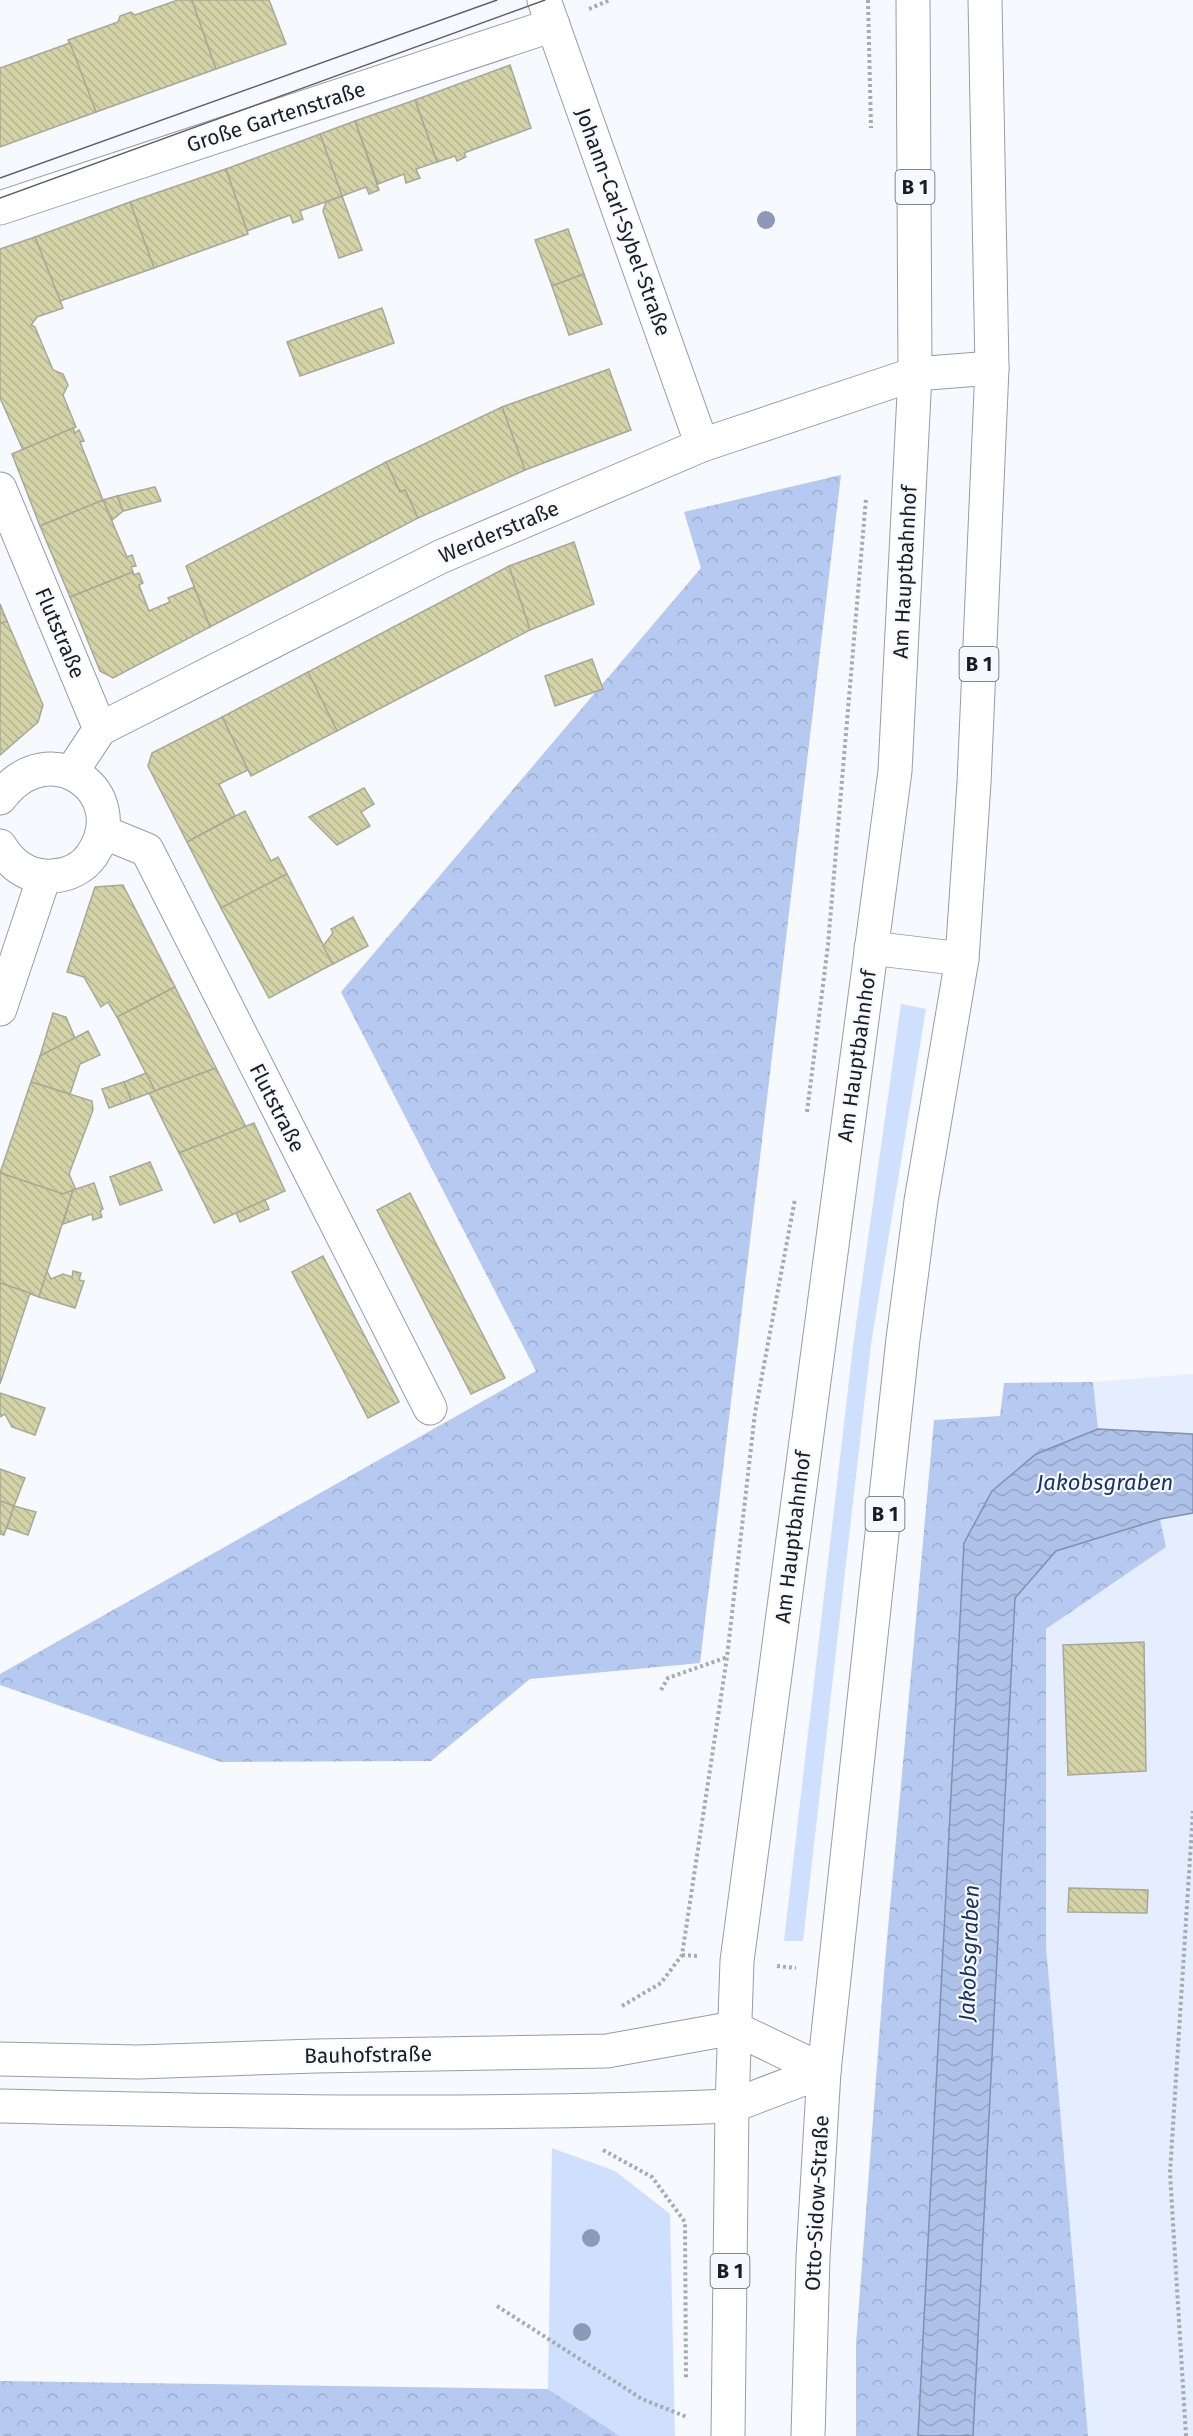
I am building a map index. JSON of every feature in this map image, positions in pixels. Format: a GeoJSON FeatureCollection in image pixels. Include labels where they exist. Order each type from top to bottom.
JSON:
{"type":"FeatureCollection","features":[{"type":"Feature","properties":{"kind":"main road","name":"Am Hauptbahnhof"},"geometry":{"type":"LineString","coordinates":[[732,2106],[737,1961],[895,771],[915,374],[913,0]]}},
{"type":"Feature","properties":{"kind":"main road","name":"B 1"},"geometry":{"type":"LineString","coordinates":[[824,2071],[905,1327],[921,1201],[963,959],[974,783],[992,368],[985,0]]}},
{"type":"Feature","properties":{"kind":"main road","name":"Große Gartenstraße"},"geometry":{"type":"LineString","coordinates":[[0,208],[548,12]]}},
{"type":"Feature","properties":{"kind":"main road","name":"Johann-Carl-Sybel-Straße"},"geometry":{"type":"LineString","coordinates":[[548,12],[702,445]]}},
{"type":"Feature","properties":{"kind":"main road","name":"Werderstraße"},"geometry":{"type":"LineString","coordinates":[[100,729],[440,557],[702,445],[915,374],[992,368]]}},
{"type":"Feature","properties":{"kind":"main road","name":"Flutstraße"},"geometry":{"type":"LineString","coordinates":[[0,489],[100,729]]}},
{"type":"Feature","properties":{"kind":"main road"},"geometry":{"type":"LineString","coordinates":[[71,773],[100,729]]}},
{"type":"Feature","properties":{"kind":"main road"},"geometry":{"type":"LineString","coordinates":[[0,798],[10,784],[23,774],[38,769],[55,768],[71,773],[85,782],[96,795],[101,806],[103,832],[98,847],[88,861],[68,873],[44,877],[26,872],[11,862],[0,846]]}},
{"type":"Feature","properties":{"kind":"main road","name":"Flutstraße"},"geometry":{"type":"LineString","coordinates":[[103,832],[147,850],[430,1408]]}},
{"type":"Feature","properties":{"kind":"main road"},"geometry":{"type":"LineString","coordinates":[[0,1008],[44,877]]}},
{"type":"Feature","properties":{"kind":"main road"},"geometry":{"type":"LineString","coordinates":[[871,948],[963,959]]}},
{"type":"Feature","properties":{"kind":"main road"},"geometry":{"type":"LineString","coordinates":[[734,2028],[824,2071]]}},
{"type":"Feature","properties":{"kind":"main road","name":"Bauhofstraße"},"geometry":{"type":"LineString","coordinates":[[0,2059],[138,2062],[316,2056],[608,2051],[734,2028]]}},
{"type":"Feature","properties":{"kind":"main road"},"geometry":{"type":"LineString","coordinates":[[0,2106],[268,2112],[603,2111],[732,2106],[824,2071]]}},
{"type":"Feature","properties":{"kind":"main road","name":"Otto-Sidow-Straße"},"geometry":{"type":"LineString","coordinates":[[808,2436],[813,2257],[824,2071]]}},
{"type":"Feature","properties":{"kind":"main road","name":"B 1"},"geometry":{"type":"LineString","coordinates":[[728,2436],[732,2106]]}},
{"type":"Feature","properties":{"kind":"path"},"geometry":{"type":"LineString","coordinates":[[806,1122],[828,945],[867,492]]}},
{"type":"Feature","properties":{"kind":"path"},"geometry":{"type":"LineString","coordinates":[[608,2051],[609,2014],[661,1983],[682,1954],[727,1657],[754,1413],[797,1192]]}},
{"type":"Feature","properties":{"kind":"path"},"geometry":{"type":"LineString","coordinates":[[661,1690],[668,1678],[727,1657]]}},
{"type":"Feature","properties":{"kind":"path"},"geometry":{"type":"LineString","coordinates":[[1186,2436],[1170,2173],[1193,1811]]}},
{"type":"Feature","properties":{"kind":"path"},"geometry":{"type":"LineString","coordinates":[[603,2150],[652,2177],[685,2222],[686,2383]]}},
{"type":"Feature","properties":{"kind":"path"},"geometry":{"type":"LineString","coordinates":[[497,2306],[642,2399],[687,2417]]}},
{"type":"Feature","properties":{"kind":"path"},"geometry":{"type":"LineString","coordinates":[[686,2406],[687,2427]]}},
{"type":"Feature","properties":{"kind":"shaded area"},"geometry":{"type":"Polygon","coordinates":[[[901,1004],[926,1009],[871,1344],[803,1941],[784,1941],[853,1346],[901,1004]]]}},
{"type":"Feature","properties":{"kind":"shaded area"},"geometry":{"type":"Polygon","coordinates":[[[1193,1374],[1193,1434],[1098,1429],[1093,1382],[1193,1374]]]}},
{"type":"Feature","properties":{"kind":"shaded area"},"geometry":{"type":"Polygon","coordinates":[[[1193,1513],[1193,2436],[1088,2436],[1046,1946],[1046,1629],[1166,1547],[1160,1519],[1193,1513]]]}},
{"type":"Feature","properties":{"kind":"shaded area"},"geometry":{"type":"Polygon","coordinates":[[[552,2148],[615,2171],[670,2214],[675,2436],[620,2436],[548,2389],[552,2148]]]}},
{"type":"Feature","properties":{"kind":"green space"},"geometry":{"type":"Polygon","coordinates":[[[841,475],[700,1663],[530,1679],[431,1761],[221,1762],[0,1685],[0,1674],[536,1371],[341,992],[701,568],[684,512],[841,475]]]}},
{"type":"Feature","properties":{"kind":"green space"},"geometry":{"type":"Polygon","coordinates":[[[1093,1382],[1098,1429],[1036,1454],[964,1543],[918,2436],[856,2436],[856,2344],[884,1973],[934,1420],[1000,1416],[1004,1383],[1093,1382]]]}},
{"type":"Feature","properties":{"kind":"green space"},"geometry":{"type":"Polygon","coordinates":[[[1160,1519],[1166,1547],[1046,1629],[1046,1946],[1088,2436],[973,2436],[1015,1598],[1056,1551],[1160,1519]]]}},
{"type":"Feature","properties":{"kind":"green space"},"geometry":{"type":"Polygon","coordinates":[[[0,2381],[548,2389],[620,2436],[0,2436],[0,2381]]]}},
{"type":"Feature","properties":{"kind":"water","name":"Jakobsgraben"},"geometry":{"type":"Polygon","coordinates":[[[1098,1429],[1193,1434],[1193,1513],[1160,1519],[1056,1551],[1015,1598],[973,2436],[918,2436],[964,1543],[992,1491],[1036,1454],[1098,1429]]]}},
{"type":"Feature","properties":{"kind":"building"},"geometry":{"type":"Polygon","coordinates":[[[178,0],[192,0],[216,69],[96,112],[68,40],[118,22],[120,16],[131,12],[135,15],[178,0]]]}},
{"type":"Feature","properties":{"kind":"building"},"geometry":{"type":"Polygon","coordinates":[[[192,0],[269,0],[286,44],[216,69],[192,0]]]}},
{"type":"Feature","properties":{"kind":"building"},"geometry":{"type":"Polygon","coordinates":[[[70,43],[96,112],[0,147],[0,68],[70,43]]]}},
{"type":"Feature","properties":{"kind":"building"},"geometry":{"type":"Polygon","coordinates":[[[510,65],[531,128],[464,153],[466,157],[457,161],[455,156],[437,162],[415,100],[510,65]]]}},
{"type":"Feature","properties":{"kind":"building"},"geometry":{"type":"Polygon","coordinates":[[[415,100],[437,162],[416,169],[420,178],[406,183],[404,174],[378,184],[355,121],[415,100]]]}},
{"type":"Feature","properties":{"kind":"building"},"geometry":{"type":"Polygon","coordinates":[[[355,121],[379,190],[369,194],[366,187],[342,196],[320,134],[355,121]]]}},
{"type":"Feature","properties":{"kind":"building"},"geometry":{"type":"Polygon","coordinates":[[[320,134],[342,196],[300,211],[303,219],[293,223],[290,215],[247,231],[226,169],[320,134]]]}},
{"type":"Feature","properties":{"kind":"building"},"geometry":{"type":"Polygon","coordinates":[[[226,169],[248,234],[154,268],[130,202],[226,169]]]}},
{"type":"Feature","properties":{"kind":"building"},"geometry":{"type":"Polygon","coordinates":[[[342,196],[362,250],[339,258],[323,211],[326,202],[342,196]]]}},
{"type":"Feature","properties":{"kind":"building"},"geometry":{"type":"Polygon","coordinates":[[[130,202],[154,268],[60,301],[35,237],[130,202]]]}},
{"type":"Feature","properties":{"kind":"building"},"geometry":{"type":"Polygon","coordinates":[[[568,229],[584,274],[552,286],[535,240],[568,229]]]}},
{"type":"Feature","properties":{"kind":"building"},"geometry":{"type":"Polygon","coordinates":[[[35,237],[63,308],[37,317],[31,325],[35,327],[53,370],[63,374],[68,385],[63,395],[76,427],[23,450],[0,398],[0,249],[35,237]]]}},
{"type":"Feature","properties":{"kind":"building"},"geometry":{"type":"Polygon","coordinates":[[[584,274],[602,324],[569,335],[552,286],[584,274]]]}},
{"type":"Feature","properties":{"kind":"building"},"geometry":{"type":"Polygon","coordinates":[[[382,308],[394,343],[300,376],[287,342],[382,308]]]}},
{"type":"Feature","properties":{"kind":"building"},"geometry":{"type":"Polygon","coordinates":[[[609,369],[631,430],[525,470],[502,407],[609,369]]]}},
{"type":"Feature","properties":{"kind":"building"},"geometry":{"type":"Polygon","coordinates":[[[502,407],[525,470],[418,518],[405,490],[400,492],[386,462],[502,407]]]}},
{"type":"Feature","properties":{"kind":"building"},"geometry":{"type":"Polygon","coordinates":[[[73,428],[75,433],[79,430],[84,441],[80,442],[103,500],[40,526],[12,454],[73,428]]]}},
{"type":"Feature","properties":{"kind":"building"},"geometry":{"type":"Polygon","coordinates":[[[386,462],[400,492],[405,490],[418,518],[210,627],[186,566],[386,462]]]}},
{"type":"Feature","properties":{"kind":"building"},"geometry":{"type":"Polygon","coordinates":[[[155,487],[161,501],[123,511],[117,496],[155,487]]]}},
{"type":"Feature","properties":{"kind":"building"},"geometry":{"type":"Polygon","coordinates":[[[117,496],[123,511],[112,520],[103,500],[117,496]]]}},
{"type":"Feature","properties":{"kind":"building"},"geometry":{"type":"Polygon","coordinates":[[[103,500],[127,557],[132,555],[136,566],[131,567],[133,572],[70,597],[40,526],[103,500]]]}},
{"type":"Feature","properties":{"kind":"building"},"geometry":{"type":"Polygon","coordinates":[[[574,542],[594,604],[530,630],[509,566],[574,542]]]}},
{"type":"Feature","properties":{"kind":"building"},"geometry":{"type":"Polygon","coordinates":[[[509,566],[530,630],[337,731],[308,672],[509,566]]]}},
{"type":"Feature","properties":{"kind":"building"},"geometry":{"type":"Polygon","coordinates":[[[133,572],[134,575],[139,573],[143,583],[139,585],[149,611],[170,602],[168,598],[194,587],[210,627],[113,678],[100,671],[70,597],[133,572]]]}},
{"type":"Feature","properties":{"kind":"building"},"geometry":{"type":"Polygon","coordinates":[[[0,604],[7,621],[0,624],[0,604]]]}},
{"type":"Feature","properties":{"kind":"building"},"geometry":{"type":"Polygon","coordinates":[[[7,621],[43,705],[38,722],[0,755],[0,624],[7,621]]]}},
{"type":"Feature","properties":{"kind":"building"},"geometry":{"type":"Polygon","coordinates":[[[592,659],[603,689],[555,706],[545,676],[592,659]]]}},
{"type":"Feature","properties":{"kind":"building"},"geometry":{"type":"Polygon","coordinates":[[[308,672],[337,731],[251,776],[222,717],[308,672]]]}},
{"type":"Feature","properties":{"kind":"building"},"geometry":{"type":"Polygon","coordinates":[[[222,717],[248,770],[219,784],[235,816],[187,842],[148,766],[152,753],[222,717]]]}},
{"type":"Feature","properties":{"kind":"building"},"geometry":{"type":"Polygon","coordinates":[[[364,788],[374,804],[361,812],[370,826],[337,845],[309,817],[364,788]]]}},
{"type":"Feature","properties":{"kind":"building"},"geometry":{"type":"Polygon","coordinates":[[[245,811],[271,861],[278,857],[287,874],[221,908],[187,842],[245,811]]]}},
{"type":"Feature","properties":{"kind":"building"},"geometry":{"type":"Polygon","coordinates":[[[287,874],[333,964],[269,998],[221,908],[287,874]]]}},
{"type":"Feature","properties":{"kind":"building"},"geometry":{"type":"Polygon","coordinates":[[[123,885],[175,987],[117,1017],[108,1002],[101,1007],[84,977],[67,972],[95,887],[123,885]]]}},
{"type":"Feature","properties":{"kind":"building"},"geometry":{"type":"Polygon","coordinates":[[[353,917],[368,946],[333,964],[323,946],[333,933],[331,929],[353,917]]]}},
{"type":"Feature","properties":{"kind":"building"},"geometry":{"type":"Polygon","coordinates":[[[175,987],[216,1068],[155,1091],[117,1017],[175,987]]]}},
{"type":"Feature","properties":{"kind":"building"},"geometry":{"type":"Polygon","coordinates":[[[53,1013],[66,1017],[75,1038],[40,1056],[53,1013]]]}},
{"type":"Feature","properties":{"kind":"building"},"geometry":{"type":"Polygon","coordinates":[[[88,1031],[100,1055],[80,1064],[70,1094],[31,1082],[40,1056],[88,1031]]]}},
{"type":"Feature","properties":{"kind":"building"},"geometry":{"type":"Polygon","coordinates":[[[216,1068],[246,1127],[179,1153],[149,1093],[216,1068]]]}},
{"type":"Feature","properties":{"kind":"building"},"geometry":{"type":"Polygon","coordinates":[[[146,1073],[155,1091],[131,1100],[124,1082],[146,1073]]]}},
{"type":"Feature","properties":{"kind":"building"},"geometry":{"type":"Polygon","coordinates":[[[31,1082],[92,1101],[93,1110],[69,1174],[76,1190],[63,1194],[0,1173],[31,1082]]]}},
{"type":"Feature","properties":{"kind":"building"},"geometry":{"type":"Polygon","coordinates":[[[124,1082],[131,1100],[109,1108],[102,1089],[124,1082]]]}},
{"type":"Feature","properties":{"kind":"building"},"geometry":{"type":"Polygon","coordinates":[[[254,1123],[285,1191],[214,1223],[179,1153],[254,1123]]]}},
{"type":"Feature","properties":{"kind":"building"},"geometry":{"type":"Polygon","coordinates":[[[150,1162],[162,1190],[120,1205],[110,1177],[150,1162]]]}},
{"type":"Feature","properties":{"kind":"building"},"geometry":{"type":"Polygon","coordinates":[[[0,1173],[63,1194],[73,1190],[39,1297],[0,1283],[0,1173]]]}},
{"type":"Feature","properties":{"kind":"building"},"geometry":{"type":"Polygon","coordinates":[[[94,1183],[103,1209],[100,1211],[102,1217],[93,1220],[92,1214],[63,1224],[73,1190],[94,1183]]]}},
{"type":"Feature","properties":{"kind":"building"},"geometry":{"type":"Polygon","coordinates":[[[410,1193],[505,1378],[471,1394],[377,1210],[410,1193]]]}},
{"type":"Feature","properties":{"kind":"building"},"geometry":{"type":"Polygon","coordinates":[[[265,1200],[269,1209],[240,1222],[236,1213],[265,1200]]]}},
{"type":"Feature","properties":{"kind":"building"},"geometry":{"type":"Polygon","coordinates":[[[323,1256],[399,1402],[368,1418],[292,1272],[323,1256]]]}},
{"type":"Feature","properties":{"kind":"building"},"geometry":{"type":"Polygon","coordinates":[[[47,1271],[51,1279],[63,1274],[72,1277],[73,1271],[81,1273],[79,1280],[84,1281],[75,1308],[39,1297],[47,1271]]]}},
{"type":"Feature","properties":{"kind":"building"},"geometry":{"type":"Polygon","coordinates":[[[0,1283],[30,1293],[0,1384],[0,1283]]]}},
{"type":"Feature","properties":{"kind":"building"},"geometry":{"type":"Polygon","coordinates":[[[0,1393],[45,1408],[35,1435],[12,1427],[5,1414],[0,1417],[0,1393]]]}},
{"type":"Feature","properties":{"kind":"building"},"geometry":{"type":"Polygon","coordinates":[[[0,1469],[25,1478],[14,1506],[0,1501],[0,1469]]]}},
{"type":"Feature","properties":{"kind":"building"},"geometry":{"type":"Polygon","coordinates":[[[0,1501],[14,1506],[4,1535],[0,1534],[0,1501]]]}},
{"type":"Feature","properties":{"kind":"building"},"geometry":{"type":"Polygon","coordinates":[[[14,1506],[36,1512],[28,1535],[7,1528],[14,1506]]]}},
{"type":"Feature","properties":{"kind":"building"},"geometry":{"type":"Polygon","coordinates":[[[1144,1642],[1146,1771],[1068,1775],[1063,1645],[1144,1642]]]}},
{"type":"Feature","properties":{"kind":"building"},"geometry":{"type":"Polygon","coordinates":[[[1069,1888],[1148,1890],[1147,1913],[1068,1912],[1069,1888]]]}},
{"type":"Feature","properties":{"kind":"tram line"},"geometry":{"type":"LineString","coordinates":[[0,178],[497,0]]}},
{"type":"Feature","properties":{"kind":"tram line"},"geometry":{"type":"LineString","coordinates":[[0,198],[545,0]]}}]}
